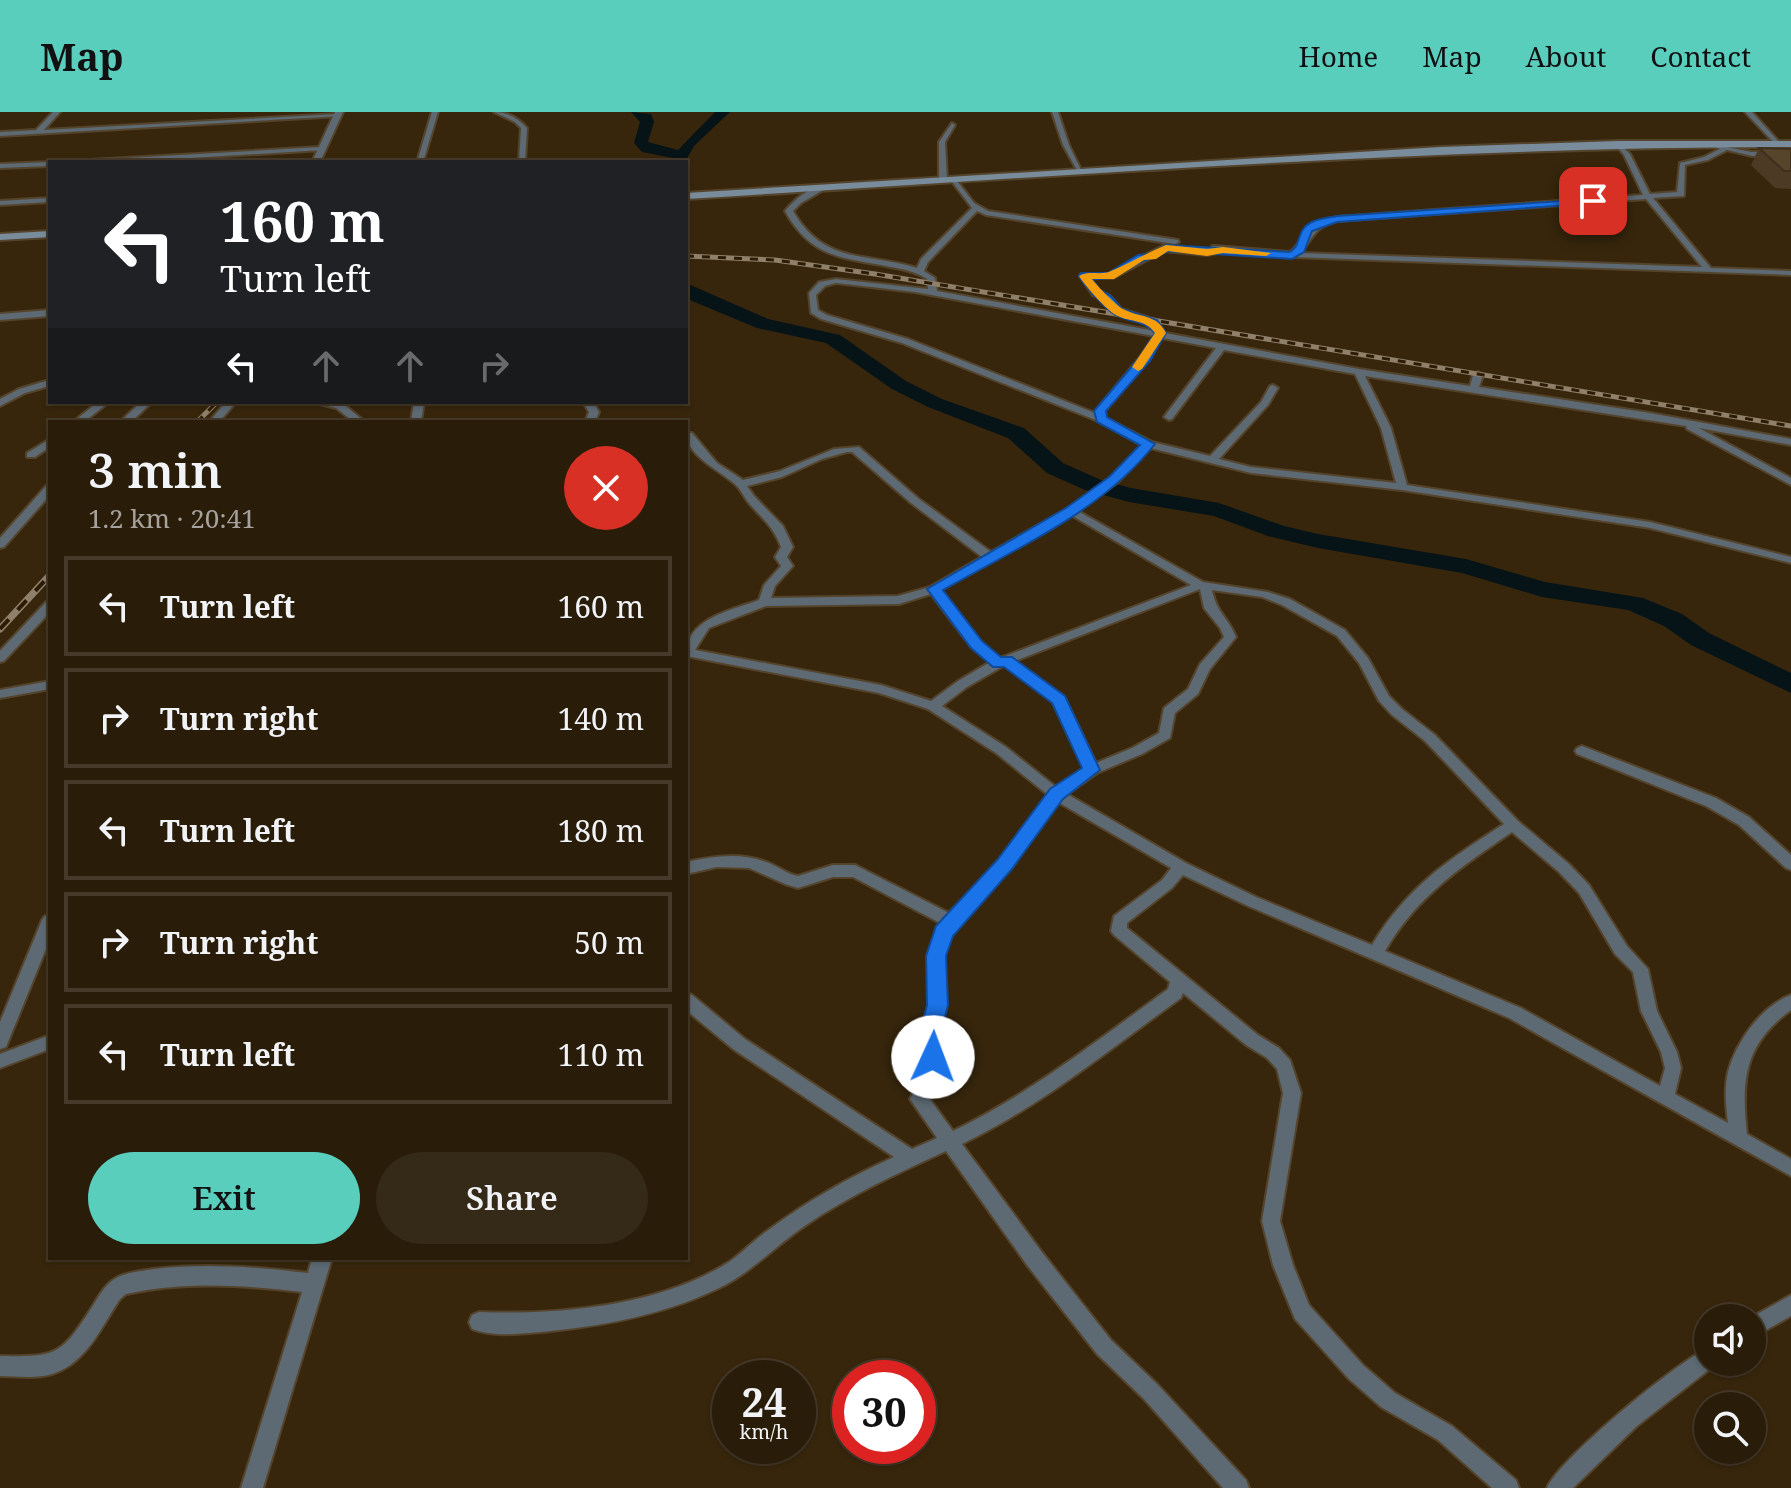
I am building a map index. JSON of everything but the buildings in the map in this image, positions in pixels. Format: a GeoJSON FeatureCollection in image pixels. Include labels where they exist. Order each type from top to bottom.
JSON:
{"type":"FeatureCollection","features":[{"type":"Feature","properties":{"kind":"main road"},"geometry":{"type":"LineString","coordinates":[[688,196],[1441,150],[1618,144],[1791,144]]}},
{"type":"Feature","properties":{"kind":"main road"},"geometry":{"type":"LineString","coordinates":[[0,237],[48,234]]}},
{"type":"Feature","properties":{"kind":"street"},"geometry":{"type":"LineString","coordinates":[[38,132],[57,112]]}},
{"type":"Feature","properties":{"kind":"street"},"geometry":{"type":"LineString","coordinates":[[236,120],[241,112]]}},
{"type":"Feature","properties":{"kind":"street"},"geometry":{"type":"LineString","coordinates":[[421,160],[435,112]]}},
{"type":"Feature","properties":{"kind":"street"},"geometry":{"type":"LineString","coordinates":[[497,112],[524,128],[522,160]]}},
{"type":"Feature","properties":{"kind":"street"},"geometry":{"type":"LineString","coordinates":[[1055,112],[1066,145],[1080,171]]}},
{"type":"Feature","properties":{"kind":"street"},"geometry":{"type":"LineString","coordinates":[[1748,112],[1778,144]]}},
{"type":"Feature","properties":{"kind":"street"},"geometry":{"type":"LineString","coordinates":[[0,134],[143,123],[339,114]]}},
{"type":"Feature","properties":{"kind":"street"},"geometry":{"type":"LineString","coordinates":[[317,160],[339,114]]}},
{"type":"Feature","properties":{"kind":"street"},"geometry":{"type":"LineString","coordinates":[[952,125],[942,142],[948,179],[976,208],[1007,218],[1223,250],[1292,255],[1791,273]]}},
{"type":"Feature","properties":{"kind":"street"},"geometry":{"type":"LineString","coordinates":[[1705,143],[1752,154],[1791,153]]}},
{"type":"Feature","properties":{"kind":"street"},"geometry":{"type":"LineString","coordinates":[[1618,144],[1627,154],[1648,197],[1709,271]]}},
{"type":"Feature","properties":{"kind":"street"},"geometry":{"type":"LineString","coordinates":[[1292,255],[1300,250],[1308,229],[1318,223],[1337,219],[1681,194],[1682,164],[1706,159],[1726,148]]}},
{"type":"Feature","properties":{"kind":"street"},"geometry":{"type":"LineString","coordinates":[[144,160],[321,149]]}},
{"type":"Feature","properties":{"kind":"street"},"geometry":{"type":"LineString","coordinates":[[0,166],[48,164]]}},
{"type":"Feature","properties":{"kind":"street"},"geometry":{"type":"LineString","coordinates":[[822,187],[798,201],[789,211],[801,234],[843,257],[920,271],[931,278],[933,292]]}},
{"type":"Feature","properties":{"kind":"street"},"geometry":{"type":"LineString","coordinates":[[0,203],[48,200]]}},
{"type":"Feature","properties":{"kind":"street"},"geometry":{"type":"LineString","coordinates":[[920,271],[924,261],[976,208]]}},
{"type":"Feature","properties":{"kind":"street"},"geometry":{"type":"LineString","coordinates":[[1161,333],[1153,322],[1118,311],[1107,298],[1096,293],[1084,276],[1110,276],[1163,248],[1207,253],[1223,250]]}},
{"type":"Feature","properties":{"kind":"street"},"geometry":{"type":"LineString","coordinates":[[1791,442],[1679,421],[1359,372],[933,292],[836,281],[818,287],[812,295],[814,311],[824,317],[905,341],[1101,419],[1148,444],[1251,470],[1402,487],[1650,525],[1791,560]]}},
{"type":"Feature","properties":{"kind":"street"},"geometry":{"type":"LineString","coordinates":[[0,317],[48,313]]}},
{"type":"Feature","properties":{"kind":"street"},"geometry":{"type":"LineString","coordinates":[[1101,419],[1100,411],[1104,405],[1145,358],[1161,333]]}},
{"type":"Feature","properties":{"kind":"street"},"geometry":{"type":"LineString","coordinates":[[1169,417],[1223,345]]}},
{"type":"Feature","properties":{"kind":"street"},"geometry":{"type":"LineString","coordinates":[[1359,372],[1386,428],[1402,487]]}},
{"type":"Feature","properties":{"kind":"street"},"geometry":{"type":"LineString","coordinates":[[1474,390],[1478,375]]}},
{"type":"Feature","properties":{"kind":"street"},"geometry":{"type":"LineString","coordinates":[[0,403],[46,381]]}},
{"type":"Feature","properties":{"kind":"street"},"geometry":{"type":"LineString","coordinates":[[1213,459],[1265,403],[1273,388]]}},
{"type":"Feature","properties":{"kind":"street"},"geometry":{"type":"LineString","coordinates":[[81,420],[101,404]]}},
{"type":"Feature","properties":{"kind":"street"},"geometry":{"type":"LineString","coordinates":[[127,420],[145,404]]}},
{"type":"Feature","properties":{"kind":"street"},"geometry":{"type":"LineString","coordinates":[[216,420],[229,404]]}},
{"type":"Feature","properties":{"kind":"street"},"geometry":{"type":"LineString","coordinates":[[332,404],[339,405],[358,420]]}},
{"type":"Feature","properties":{"kind":"street"},"geometry":{"type":"LineString","coordinates":[[1679,421],[1791,482]]}},
{"type":"Feature","properties":{"kind":"street"},"geometry":{"type":"LineString","coordinates":[[688,435],[713,465],[741,484],[779,528],[786,541],[787,547],[781,557],[787,566],[770,585],[764,602]]}},
{"type":"Feature","properties":{"kind":"street"},"geometry":{"type":"LineString","coordinates":[[31,455],[48,443]]}},
{"type":"Feature","properties":{"kind":"street"},"geometry":{"type":"LineString","coordinates":[[688,650],[705,625],[764,602],[899,600],[934,589],[1103,490],[1148,444]]}},
{"type":"Feature","properties":{"kind":"street"},"geometry":{"type":"LineString","coordinates":[[741,484],[846,449],[855,449],[915,501],[990,557]]}},
{"type":"Feature","properties":{"kind":"street"},"geometry":{"type":"LineString","coordinates":[[0,545],[48,490]]}},
{"type":"Feature","properties":{"kind":"street"},"geometry":{"type":"LineString","coordinates":[[1071,511],[1203,587],[1275,598],[1341,633],[1364,661],[1384,698],[1430,738],[1513,825],[1584,889],[1621,950],[1640,969],[1649,1011],[1673,1068],[1666,1097]]}},
{"type":"Feature","properties":{"kind":"street"},"geometry":{"type":"LineString","coordinates":[[933,706],[952,689],[1002,662],[1074,631],[1203,587]]}},
{"type":"Feature","properties":{"kind":"street"},"geometry":{"type":"LineString","coordinates":[[1203,587],[1210,608],[1229,632],[1227,642],[1204,667],[1193,691],[1169,711],[1165,735],[1092,770],[1056,794],[994,877],[939,940],[936,956],[938,1005],[928,1041],[935,1070],[919,1099],[1011,1227],[1104,1347],[1150,1391],[1238,1488]]}},
{"type":"Feature","properties":{"kind":"street"},"geometry":{"type":"LineString","coordinates":[[934,589],[976,645],[1059,700],[1092,770]]}},
{"type":"Feature","properties":{"kind":"street"},"geometry":{"type":"LineString","coordinates":[[0,658],[48,607]]}},
{"type":"Feature","properties":{"kind":"street"},"geometry":{"type":"LineString","coordinates":[[688,652],[860,685],[933,706],[1001,750],[1056,794],[1181,867],[1251,901],[1492,1002],[1791,1168]]}},
{"type":"Feature","properties":{"kind":"street"},"geometry":{"type":"LineString","coordinates":[[0,694],[48,685]]}},
{"type":"Feature","properties":{"kind":"street"},"geometry":{"type":"LineString","coordinates":[[1582,751],[1711,802],[1744,821],[1791,864]]}},
{"type":"Feature","properties":{"kind":"street"},"geometry":{"type":"LineString","coordinates":[[1375,954],[1392,923],[1413,897],[1440,873],[1513,825]]}},
{"type":"Feature","properties":{"kind":"street"},"geometry":{"type":"LineString","coordinates":[[688,868],[709,863],[743,862],[798,882],[833,871],[855,871],[952,922]]}},
{"type":"Feature","properties":{"kind":"street"},"geometry":{"type":"LineString","coordinates":[[1181,867],[1167,884],[1119,920],[1117,926],[1119,931],[1284,1065],[1292,1093],[1271,1221],[1283,1265],[1302,1312],[1356,1372],[1388,1400],[1445,1433],[1508,1488]]}},
{"type":"Feature","properties":{"kind":"street"},"geometry":{"type":"LineString","coordinates":[[0,1042],[48,925]]}},
{"type":"Feature","properties":{"kind":"street"},"geometry":{"type":"LineString","coordinates":[[479,1322],[519,1326],[637,1308],[687,1292],[734,1269],[789,1227],[848,1189],[1016,1105],[1175,993],[1179,980]]}},
{"type":"Feature","properties":{"kind":"street"},"geometry":{"type":"LineString","coordinates":[[688,1002],[739,1044],[909,1157]]}},
{"type":"Feature","properties":{"kind":"street"},"geometry":{"type":"LineString","coordinates":[[1738,1137],[1737,1069],[1753,1039],[1772,1016],[1791,1002]]}},
{"type":"Feature","properties":{"kind":"street"},"geometry":{"type":"LineString","coordinates":[[0,1061],[48,1043]]}},
{"type":"Feature","properties":{"kind":"street"},"geometry":{"type":"LineString","coordinates":[[252,1488],[321,1260]]}},
{"type":"Feature","properties":{"kind":"street"},"geometry":{"type":"LineString","coordinates":[[0,1366],[50,1365],[62,1360],[72,1351],[113,1292],[136,1281],[267,1277],[315,1284]]}},
{"type":"Feature","properties":{"kind":"street"},"geometry":{"type":"LineString","coordinates":[[1766,1320],[1791,1305]]}},
{"type":"Feature","properties":{"kind":"street"},"geometry":{"type":"LineString","coordinates":[[1558,1488],[1593,1449],[1634,1413],[1694,1368]]}},
{"type":"Feature","properties":{"kind":"waterway"},"geometry":{"type":"LineString","coordinates":[[638,112],[644,114],[647,122],[641,143],[647,149],[682,155]]}},
{"type":"Feature","properties":{"kind":"waterway"},"geometry":{"type":"LineString","coordinates":[[682,155],[688,144],[723,112]]}},
{"type":"Feature","properties":{"kind":"waterway"},"geometry":{"type":"LineString","coordinates":[[679,160],[682,155]]}},
{"type":"Feature","properties":{"kind":"waterway"},"geometry":{"type":"LineString","coordinates":[[688,290],[698,297],[764,324],[833,339],[899,385],[935,403],[1016,433],[1055,468],[1093,485],[1129,495],[1219,510],[1276,531],[1318,541],[1466,566],[1542,589],[1634,603],[1673,620],[1700,639],[1791,684]]}},
{"type":"Feature","properties":{"kind":"railway"},"geometry":{"type":"LineString","coordinates":[[688,256],[775,260],[875,274],[1791,426]]}},
{"type":"Feature","properties":{"kind":"railway"},"geometry":{"type":"LineString","coordinates":[[199,420],[215,404]]}},
{"type":"Feature","properties":{"kind":"railway"},"geometry":{"type":"LineString","coordinates":[[0,629],[48,577]]}},
{"type":"Feature","properties":{"kind":"slow traffic"},"geometry":{"type":"LineString","coordinates":[[1138,367],[1161,333],[1153,322],[1118,311],[1107,298],[1096,293],[1084,276],[1110,276],[1166,248],[1207,253],[1223,250],[1266,253]]}},
{"type":"Feature","properties":{"kind":"route"},"geometry":{"type":"LineString","coordinates":[[933,1057],[928,1041],[938,1005],[936,956],[939,940],[960,910],[1005,864],[1056,794],[1092,770],[1077,734],[1054,694],[1006,660],[999,663],[976,645],[934,589],[1103,490],[1148,444],[1101,419],[1100,411],[1145,358],[1161,333],[1153,322],[1118,311],[1107,298],[1096,293],[1084,276],[1110,276],[1166,248],[1207,253],[1223,250],[1292,255],[1300,250],[1308,229],[1318,223],[1337,219],[1593,201]]}}]}
